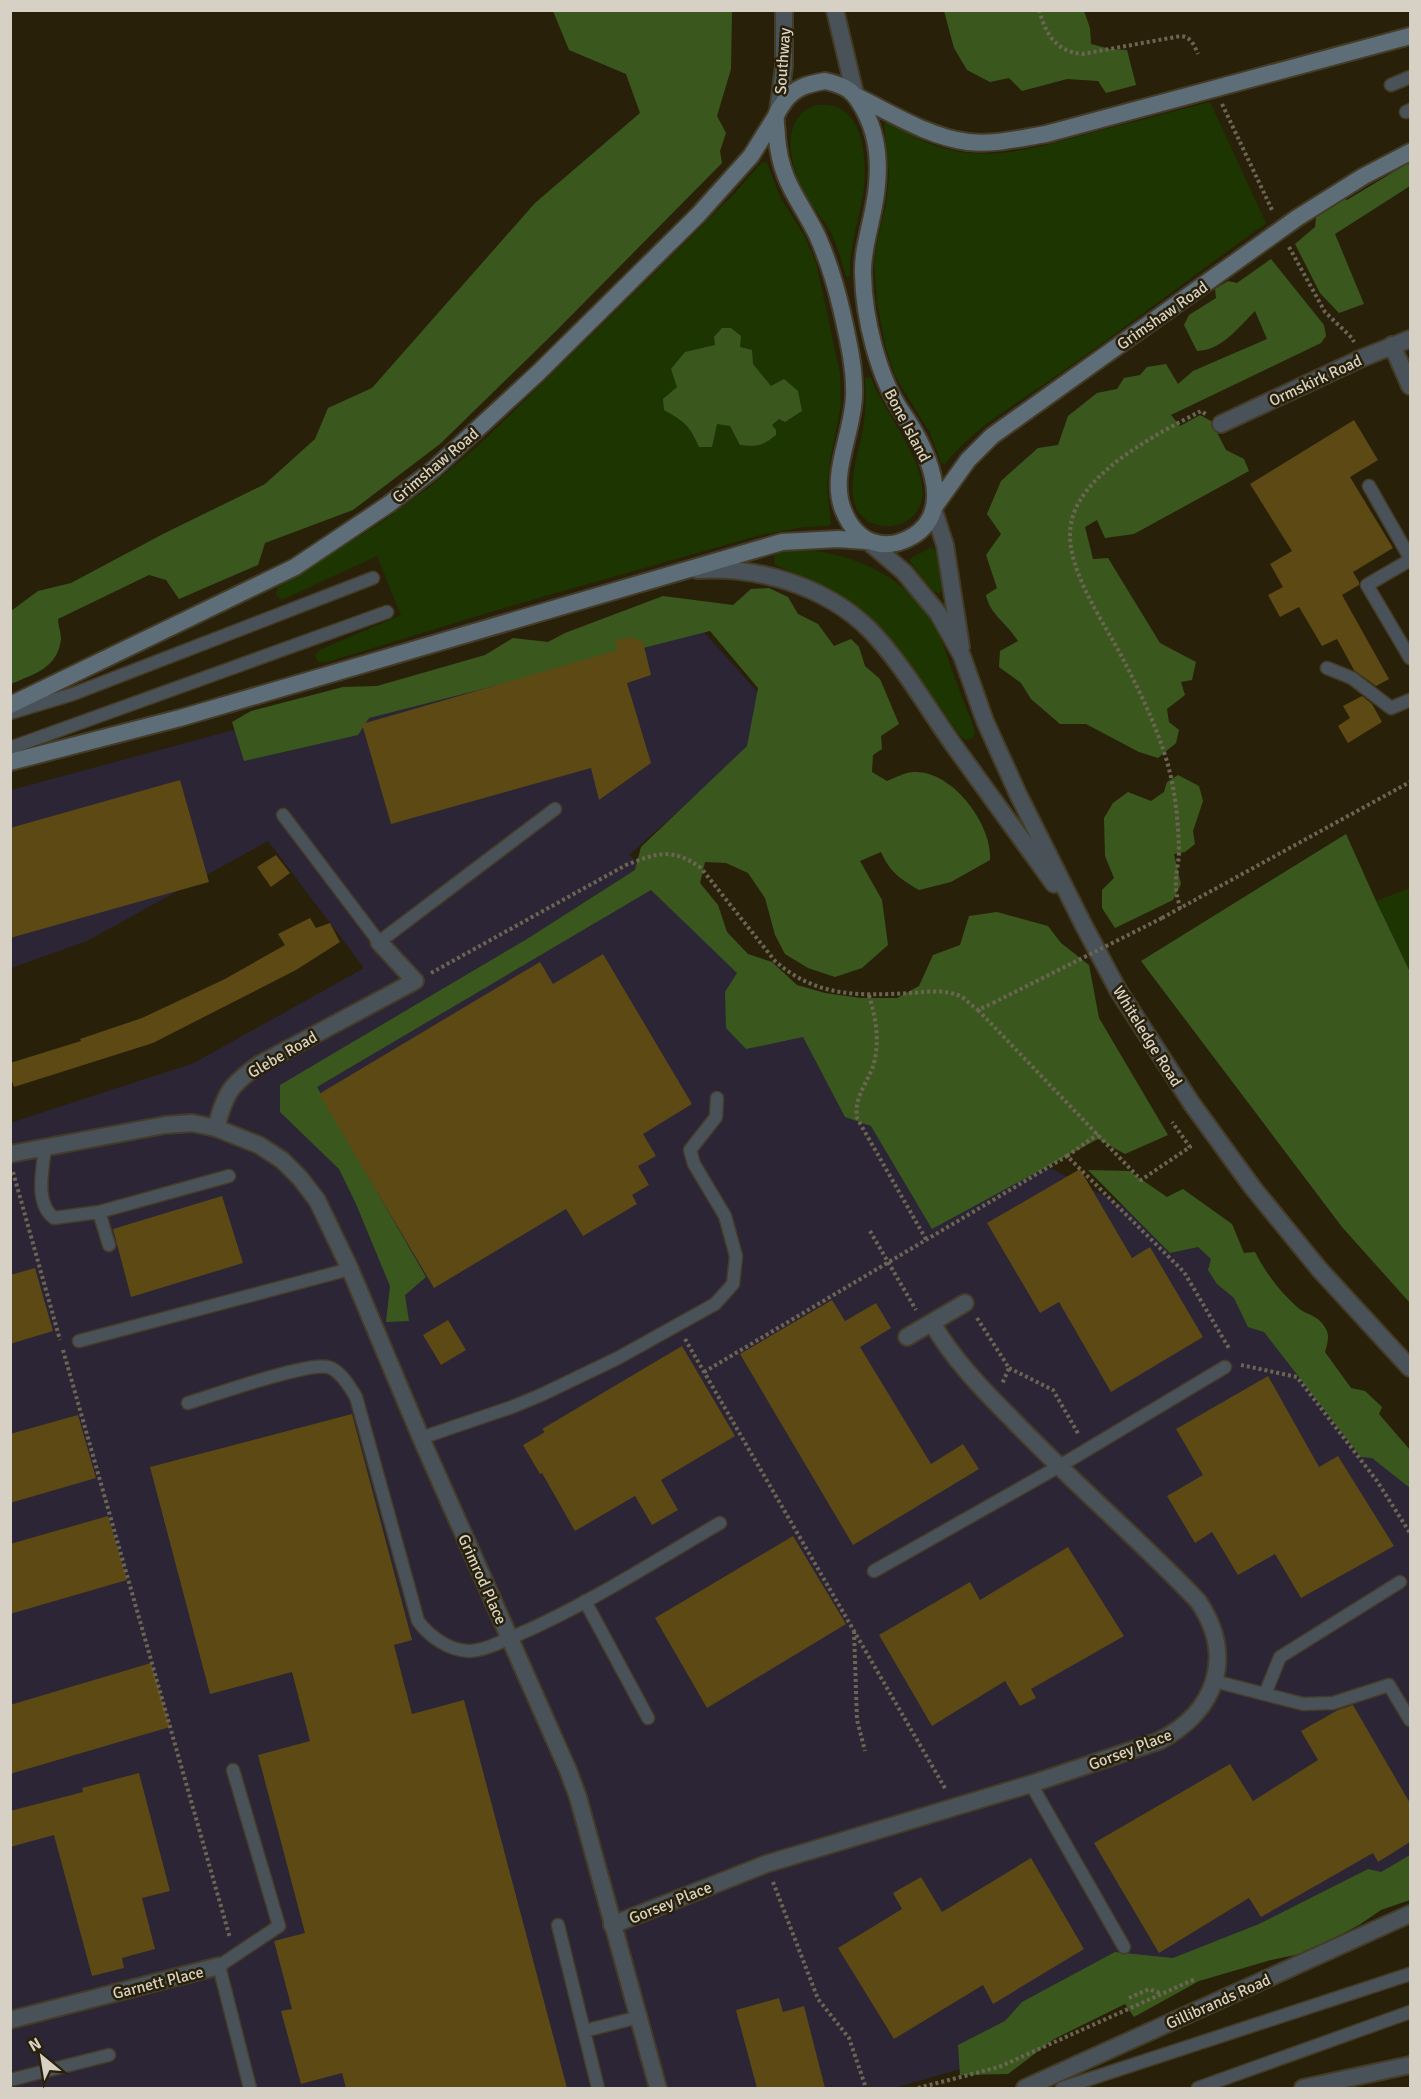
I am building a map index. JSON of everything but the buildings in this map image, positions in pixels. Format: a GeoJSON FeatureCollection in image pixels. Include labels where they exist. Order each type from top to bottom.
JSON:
{"type":"FeatureCollection","features":[{"type":"Feature","properties":{"kind":"main road"},"geometry":{"type":"LineString","coordinates":[[868,542],[852,527],[843,511],[839,494],[840,475],[854,399],[854,374],[842,311],[829,265],[816,234],[783,173],[778,149],[777,114],[792,92],[807,84],[825,81],[841,84],[856,96],[937,135],[969,142],[1000,142],[1046,134],[1410,35]]}},
{"type":"Feature","properties":{"kind":"main road","name":"Bone Island"},"geometry":{"type":"LineString","coordinates":[[856,96],[870,122],[877,148],[878,179],[865,244],[863,274],[867,308],[883,378],[893,399],[921,444],[928,462],[934,484],[935,508]]}},
{"type":"Feature","properties":{"kind":"main road","name":"Grimshaw Road"},"geometry":{"type":"LineString","coordinates":[[10,705],[295,567],[363,522],[434,470],[538,373],[698,215],[751,156],[777,114]]}},
{"type":"Feature","properties":{"kind":"main road","name":"Grimshaw Road"},"geometry":{"type":"LineString","coordinates":[[935,508],[968,460],[992,436],[1297,218],[1364,176],[1410,152]]}},
{"type":"Feature","properties":{"kind":"main road"},"geometry":{"type":"LineString","coordinates":[[10,762],[180,718],[782,542],[838,539],[888,544],[905,541],[927,524],[935,508]]}},
{"type":"Feature","properties":{"kind":"street","name":"Southway"},"geometry":{"type":"LineString","coordinates":[[777,114],[784,66],[784,10]]}},
{"type":"Feature","properties":{"kind":"street"},"geometry":{"type":"LineString","coordinates":[[836,10],[856,96]]}},
{"type":"Feature","properties":{"kind":"street","name":"Ormskirk Road"},"geometry":{"type":"LineString","coordinates":[[1221,424],[1362,358],[1410,339]]}},
{"type":"Feature","properties":{"kind":"street"},"geometry":{"type":"LineString","coordinates":[[1392,345],[1410,386]]}},
{"type":"Feature","properties":{"kind":"street","name":"Whiteledge Road"},"geometry":{"type":"LineString","coordinates":[[935,508],[945,545],[962,656]]}},
{"type":"Feature","properties":{"kind":"street","name":"Whiteledge Road"},"geometry":{"type":"LineString","coordinates":[[868,542],[904,572],[938,613],[962,656],[985,721],[1018,794],[1083,924],[1119,990],[1186,1095],[1246,1178],[1320,1269],[1410,1368]]}},
{"type":"Feature","properties":{"kind":"street"},"geometry":{"type":"LineString","coordinates":[[680,571],[721,569],[767,575],[792,583],[836,604],[868,629],[902,669],[1083,924]]}},
{"type":"Feature","properties":{"kind":"street"},"geometry":{"type":"LineString","coordinates":[[379,942],[415,981]]}},
{"type":"Feature","properties":{"kind":"street","name":"Glebe Road"},"geometry":{"type":"LineString","coordinates":[[216,1128],[222,1104],[230,1089],[242,1076],[260,1064],[415,981]]}},
{"type":"Feature","properties":{"kind":"street"},"geometry":{"type":"LineString","coordinates":[[10,1154],[165,1125],[192,1123],[216,1128]]}},
{"type":"Feature","properties":{"kind":"street","name":"Grimrod Place"},"geometry":{"type":"LineString","coordinates":[[216,1128],[259,1145],[282,1160],[300,1178],[316,1200],[350,1269],[421,1438],[568,1770],[578,1797],[658,2088]]}},
{"type":"Feature","properties":{"kind":"street"},"geometry":{"type":"LineString","coordinates":[[907,1337],[965,1303]]}},
{"type":"Feature","properties":{"kind":"street","name":"Gorsey Place"},"geometry":{"type":"LineString","coordinates":[[612,1925],[766,1864],[1030,1784],[1159,1741],[1189,1722],[1210,1695],[1217,1664],[1216,1646],[1213,1629],[1198,1601],[1058,1467],[961,1367],[929,1325]]}},
{"type":"Feature","properties":{"kind":"street","name":"Gillibrands Road"},"geometry":{"type":"LineString","coordinates":[[1025,2088],[1410,1914]]}},
{"type":"Feature","properties":{"kind":"street","name":"Garnett Place"},"geometry":{"type":"LineString","coordinates":[[10,2020],[219,1966]]}},
{"type":"Feature","properties":{"kind":"street"},"geometry":{"type":"LineString","coordinates":[[1303,2088],[1410,2065]]}},
{"type":"Feature","properties":{"kind":"lane"},"geometry":{"type":"LineString","coordinates":[[1391,85],[1410,77]]}},
{"type":"Feature","properties":{"kind":"lane"},"geometry":{"type":"LineString","coordinates":[[1369,486],[1410,559],[1367,585],[1410,658]]}},
{"type":"Feature","properties":{"kind":"lane"},"geometry":{"type":"LineString","coordinates":[[10,713],[73,694],[373,578]]}},
{"type":"Feature","properties":{"kind":"lane"},"geometry":{"type":"LineString","coordinates":[[10,748],[387,612]]}},
{"type":"Feature","properties":{"kind":"lane"},"geometry":{"type":"LineString","coordinates":[[1327,668],[1352,678],[1390,708],[1410,700]]}},
{"type":"Feature","properties":{"kind":"lane"},"geometry":{"type":"LineString","coordinates":[[283,815],[379,942],[555,809]]}},
{"type":"Feature","properties":{"kind":"lane"},"geometry":{"type":"LineString","coordinates":[[421,1438],[541,1395],[618,1358],[716,1304],[733,1284],[736,1256],[725,1216],[694,1164],[690,1149],[716,1117],[717,1098]]}},
{"type":"Feature","properties":{"kind":"lane"},"geometry":{"type":"LineString","coordinates":[[45,1147],[41,1188],[48,1213],[54,1218],[99,1212],[229,1176]]}},
{"type":"Feature","properties":{"kind":"lane"},"geometry":{"type":"LineString","coordinates":[[99,1212],[109,1245]]}},
{"type":"Feature","properties":{"kind":"lane"},"geometry":{"type":"LineString","coordinates":[[79,1341],[350,1269]]}},
{"type":"Feature","properties":{"kind":"lane"},"geometry":{"type":"LineString","coordinates":[[188,1403],[306,1368],[328,1367],[340,1375],[356,1397],[418,1621],[435,1638],[466,1651],[482,1650],[555,1618],[720,1523]]}},
{"type":"Feature","properties":{"kind":"lane"},"geometry":{"type":"LineString","coordinates":[[874,1571],[1088,1450],[1225,1367]]}},
{"type":"Feature","properties":{"kind":"lane"},"geometry":{"type":"LineString","coordinates":[[1265,1694],[1280,1657],[1400,1582]]}},
{"type":"Feature","properties":{"kind":"lane"},"geometry":{"type":"LineString","coordinates":[[585,1601],[648,1718]]}},
{"type":"Feature","properties":{"kind":"lane"},"geometry":{"type":"LineString","coordinates":[[1214,1681],[1304,1704],[1333,1703],[1389,1685],[1410,1720]]}},
{"type":"Feature","properties":{"kind":"lane"},"geometry":{"type":"LineString","coordinates":[[219,1966],[279,1926],[233,1770]]}},
{"type":"Feature","properties":{"kind":"lane"},"geometry":{"type":"LineString","coordinates":[[1030,1784],[1124,1947]]}},
{"type":"Feature","properties":{"kind":"lane"},"geometry":{"type":"LineString","coordinates":[[558,1925],[598,2088]]}},
{"type":"Feature","properties":{"kind":"lane","name":"Garnett Place"},"geometry":{"type":"LineString","coordinates":[[219,1966],[250,2088]]}},
{"type":"Feature","properties":{"kind":"lane","name":"Gillibrands Road"},"geometry":{"type":"LineString","coordinates":[[1062,2088],[1410,1974]]}},
{"type":"Feature","properties":{"kind":"lane"},"geometry":{"type":"LineString","coordinates":[[1198,2088],[1410,2012]]}},
{"type":"Feature","properties":{"kind":"lane"},"geometry":{"type":"LineString","coordinates":[[584,2031],[639,2017]]}},
{"type":"Feature","properties":{"kind":"lane"},"geometry":{"type":"LineString","coordinates":[[10,2080],[109,2055]]}},
{"type":"Feature","properties":{"kind":"path"},"geometry":{"type":"LineString","coordinates":[[1039,10],[1051,40],[1060,48],[1071,53],[1082,54],[1186,36],[1191,40],[1198,54]]}},
{"type":"Feature","properties":{"kind":"path"},"geometry":{"type":"LineString","coordinates":[[1221,101],[1273,213]]}},
{"type":"Feature","properties":{"kind":"path"},"geometry":{"type":"LineString","coordinates":[[1289,247],[1325,312],[1352,338],[1362,358]]}},
{"type":"Feature","properties":{"kind":"path"},"geometry":{"type":"LineString","coordinates":[[1180,909],[1176,887],[1179,853],[1177,809],[1172,779],[1155,725],[1078,575],[1070,549],[1071,520],[1080,500],[1099,477],[1149,439],[1201,411],[1221,424]]}},
{"type":"Feature","properties":{"kind":"path"},"geometry":{"type":"LineString","coordinates":[[978,1010],[1180,909],[1410,782]]}},
{"type":"Feature","properties":{"kind":"path"},"geometry":{"type":"LineString","coordinates":[[415,981],[626,865],[655,854],[671,853],[687,858],[701,868],[776,961],[790,974],[804,982],[823,989],[869,995],[941,992],[960,997],[978,1010],[1142,1180],[1190,1147],[1172,1122]]}},
{"type":"Feature","properties":{"kind":"path"},"geometry":{"type":"LineString","coordinates":[[869,995],[878,1040],[872,1069],[858,1096],[855,1108],[857,1118],[927,1241]]}},
{"type":"Feature","properties":{"kind":"path"},"geometry":{"type":"LineString","coordinates":[[704,1372],[927,1241],[1067,1156],[1098,1134]]}},
{"type":"Feature","properties":{"kind":"path"},"geometry":{"type":"LineString","coordinates":[[1067,1156],[1184,1272],[1231,1351]]}},
{"type":"Feature","properties":{"kind":"path"},"geometry":{"type":"LineString","coordinates":[[10,1164],[235,1956]]}},
{"type":"Feature","properties":{"kind":"path"},"geometry":{"type":"LineString","coordinates":[[870,1231],[929,1325]]}},
{"type":"Feature","properties":{"kind":"path"},"geometry":{"type":"LineString","coordinates":[[965,1303],[1009,1368],[1053,1390],[1088,1450]]}},
{"type":"Feature","properties":{"kind":"path"},"geometry":{"type":"LineString","coordinates":[[677,1325],[956,1807]]}},
{"type":"Feature","properties":{"kind":"path"},"geometry":{"type":"LineString","coordinates":[[1236,1360],[1239,1364],[1297,1377],[1377,1481],[1410,1533]]}},
{"type":"Feature","properties":{"kind":"path"},"geometry":{"type":"LineString","coordinates":[[995,1402],[1009,1368]]}},
{"type":"Feature","properties":{"kind":"path"},"geometry":{"type":"LineString","coordinates":[[854,1631],[857,1720],[865,1751]]}},
{"type":"Feature","properties":{"kind":"path"},"geometry":{"type":"LineString","coordinates":[[766,1864],[818,1999],[849,2038],[866,2088]]}},
{"type":"Feature","properties":{"kind":"path"},"geometry":{"type":"LineString","coordinates":[[918,2088],[999,2067],[1195,1978]]}},
{"type":"Feature","properties":{"kind":"path"},"geometry":{"type":"LineString","coordinates":[[1129,1998],[1149,1989],[1162,1994]]}},
{"type":"Feature","properties":{"kind":"shaded area"},"geometry":{"type":"Polygon","coordinates":[[[683,609],[782,719],[629,855],[859,1070],[1233,1262],[1410,1457],[1410,1872],[995,2059],[894,2088],[11,2088],[10,1123],[194,1063],[364,968],[268,841],[87,941],[11,968],[11,790],[683,609]]]}},
{"type":"Feature","properties":{"kind":"green space"},"geometry":{"type":"Polygon","coordinates":[[[553,11],[732,11],[731,69],[717,116],[726,133],[720,151],[722,163],[556,331],[440,444],[353,510],[265,543],[258,565],[179,599],[166,580],[149,575],[58,619],[61,639],[55,657],[44,669],[11,684],[11,611],[38,591],[71,583],[163,534],[265,484],[315,439],[328,408],[372,388],[535,203],[640,113],[626,74],[569,50],[553,11]]]}},
{"type":"Feature","properties":{"kind":"green space"},"geometry":{"type":"Polygon","coordinates":[[[944,11],[1084,11],[1090,28],[1091,44],[1110,49],[1127,50],[1136,85],[1106,93],[1098,81],[1067,79],[1022,91],[1009,78],[990,82],[967,70],[954,48],[944,11]]]}},
{"type":"Feature","properties":{"kind":"green space"},"geometry":{"type":"Polygon","coordinates":[[[1210,102],[1266,223],[984,426],[970,437],[945,464],[941,463],[930,433],[895,376],[886,348],[877,302],[874,261],[886,204],[889,175],[884,123],[888,122],[920,139],[946,149],[991,154],[1043,146],[1210,102]]]}},
{"type":"Feature","properties":{"kind":"green space"},"geometry":{"type":"Polygon","coordinates":[[[816,105],[832,106],[844,111],[853,120],[863,145],[864,188],[851,251],[850,276],[846,277],[833,238],[805,194],[795,171],[792,157],[792,132],[796,121],[804,111],[816,105]]]}},
{"type":"Feature","properties":{"kind":"green space"},"geometry":{"type":"Polygon","coordinates":[[[762,162],[767,163],[780,197],[804,235],[816,262],[840,374],[841,406],[827,488],[831,524],[760,535],[497,610],[327,662],[318,662],[315,655],[320,650],[401,615],[377,556],[284,599],[276,595],[278,587],[379,524],[428,488],[479,445],[735,193],[762,162]]]}},
{"type":"Feature","properties":{"kind":"green space"},"geometry":{"type":"Polygon","coordinates":[[[1410,162],[1410,186],[1335,234],[1364,304],[1339,313],[1320,293],[1295,244],[1315,227],[1317,210],[1339,195],[1347,200],[1410,162]]]}},
{"type":"Feature","properties":{"kind":"green space"},"geometry":{"type":"Polygon","coordinates":[[[1271,259],[1324,325],[1326,336],[1321,343],[1171,415],[1180,426],[1200,415],[1211,421],[1226,450],[1244,459],[1249,471],[1134,534],[1105,538],[1097,520],[1085,527],[1093,559],[1108,558],[1160,643],[1196,662],[1192,680],[1181,682],[1185,695],[1167,709],[1169,722],[1179,730],[1176,743],[1158,758],[1139,752],[1086,724],[1060,724],[1031,699],[1021,683],[999,667],[1000,651],[1018,641],[995,614],[986,595],[997,588],[986,555],[1001,534],[987,514],[1001,481],[1038,448],[1058,445],[1068,416],[1097,393],[1117,389],[1124,378],[1140,375],[1147,367],[1166,364],[1178,384],[1193,371],[1267,339],[1255,311],[1229,337],[1206,350],[1197,351],[1184,325],[1189,315],[1216,298],[1215,289],[1228,281],[1237,283],[1271,259]]]}},
{"type":"Feature","properties":{"kind":"green space"},"geometry":{"type":"Polygon","coordinates":[[[722,328],[731,328],[741,336],[740,347],[752,350],[753,364],[771,386],[784,379],[798,391],[802,411],[785,422],[779,419],[772,425],[776,430],[776,435],[759,445],[740,445],[730,426],[717,424],[712,447],[699,447],[686,425],[664,410],[663,399],[677,387],[671,369],[685,352],[715,345],[714,337],[722,328]]]}},
{"type":"Feature","properties":{"kind":"green space"},"geometry":{"type":"Polygon","coordinates":[[[871,377],[909,448],[922,486],[921,503],[912,517],[892,526],[878,525],[865,519],[857,509],[853,497],[854,469],[865,416],[865,378],[871,377]]]}},
{"type":"Feature","properties":{"kind":"green space"},"geometry":{"type":"Polygon","coordinates":[[[933,548],[937,554],[942,590],[939,594],[933,591],[910,562],[911,558],[933,548]]]}},
{"type":"Feature","properties":{"kind":"green space"},"geometry":{"type":"Polygon","coordinates":[[[804,550],[824,552],[862,564],[880,572],[912,596],[936,628],[975,731],[973,738],[966,740],[960,736],[896,645],[869,616],[829,588],[775,565],[774,555],[778,552],[804,550]]]}},
{"type":"Feature","properties":{"kind":"green space"},"geometry":{"type":"Polygon","coordinates":[[[769,588],[788,597],[798,614],[818,624],[834,646],[851,639],[859,647],[865,666],[880,679],[899,724],[881,736],[882,749],[873,755],[872,772],[887,781],[911,772],[928,774],[956,790],[977,816],[985,831],[990,860],[951,882],[919,890],[896,874],[881,852],[860,861],[882,900],[888,945],[862,968],[835,977],[808,968],[785,954],[775,935],[765,898],[748,873],[726,863],[705,862],[700,883],[718,905],[727,932],[748,954],[772,962],[797,985],[825,993],[861,998],[897,998],[919,986],[933,955],[960,945],[969,916],[997,912],[1048,926],[1061,943],[1089,965],[1099,1018],[1168,1135],[1125,1154],[1098,1139],[932,1229],[871,1126],[845,1117],[803,1037],[746,1049],[726,1028],[725,992],[737,973],[651,890],[317,1087],[426,1277],[405,1295],[409,1321],[386,1322],[390,1286],[356,1204],[339,1169],[280,1112],[280,1085],[527,939],[635,870],[641,847],[747,746],[758,688],[710,631],[369,718],[358,735],[244,761],[232,722],[251,711],[343,687],[377,686],[485,655],[513,638],[548,642],[565,633],[663,596],[733,605],[751,589],[769,588]]]}},
{"type":"Feature","properties":{"kind":"green space"},"geometry":{"type":"Polygon","coordinates":[[[1178,775],[1199,786],[1203,801],[1193,831],[1195,844],[1185,852],[1174,854],[1181,884],[1173,900],[1115,928],[1102,908],[1102,890],[1114,878],[1105,856],[1104,818],[1113,803],[1128,792],[1151,801],[1164,792],[1167,782],[1178,775]]]}},
{"type":"Feature","properties":{"kind":"green space"},"geometry":{"type":"Polygon","coordinates":[[[1346,834],[1410,972],[1410,1303],[1342,1227],[1141,961],[1346,834]]]}},
{"type":"Feature","properties":{"kind":"green space"},"geometry":{"type":"Polygon","coordinates":[[[1410,888],[1410,972],[1376,901],[1410,888]]]}},
{"type":"Feature","properties":{"kind":"green space"},"geometry":{"type":"Polygon","coordinates":[[[1088,1170],[1129,1171],[1167,1197],[1183,1189],[1232,1224],[1244,1253],[1255,1252],[1268,1274],[1285,1295],[1297,1307],[1323,1324],[1328,1335],[1325,1352],[1351,1388],[1365,1391],[1382,1407],[1379,1414],[1410,1450],[1410,1488],[1372,1458],[1361,1457],[1264,1332],[1248,1327],[1234,1298],[1217,1284],[1208,1270],[1211,1259],[1198,1247],[1170,1253],[1088,1170]]]}},
{"type":"Feature","properties":{"kind":"green space"},"geometry":{"type":"Polygon","coordinates":[[[1410,1855],[1410,1900],[1381,1910],[1359,1925],[1305,1953],[1271,1960],[1199,1981],[1134,2017],[1125,2004],[1054,2039],[1008,2074],[960,2075],[958,2045],[1005,2021],[1022,2002],[1115,1952],[1173,1958],[1259,1924],[1368,1869],[1381,1872],[1410,1855]]]}}]}
